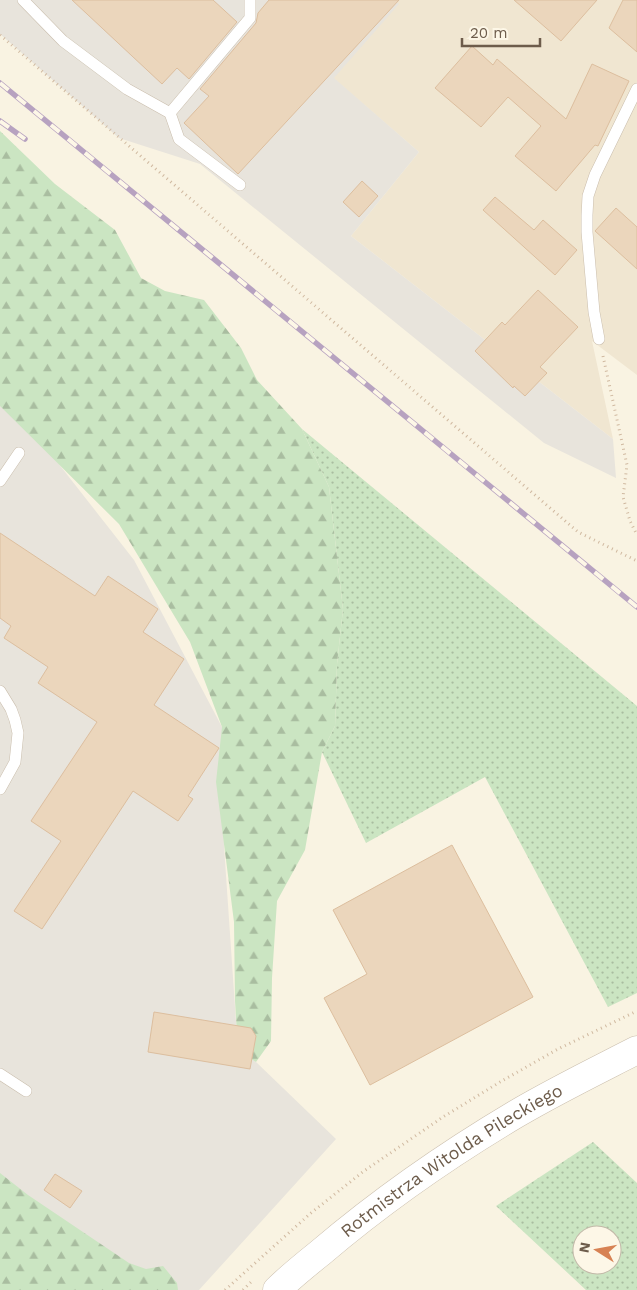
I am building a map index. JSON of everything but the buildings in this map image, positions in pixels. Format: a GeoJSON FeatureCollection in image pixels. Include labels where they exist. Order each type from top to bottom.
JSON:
{"type":"FeatureCollection","features":[{"type":"Feature","properties":{"kind":"street","name":"Rotmistrza Witolda Pileckiego"},"geometry":{"type":"LineString","coordinates":[[276,1290],[379,1204],[419,1176],[516,1114],[575,1081],[637,1050]]}},
{"type":"Feature","properties":{"kind":"lane"},"geometry":{"type":"LineString","coordinates":[[23,0],[63,41],[127,88],[170,113],[179,139],[240,185]]}},
{"type":"Feature","properties":{"kind":"lane"},"geometry":{"type":"LineString","coordinates":[[170,113],[250,18],[250,0]]}},
{"type":"Feature","properties":{"kind":"lane"},"geometry":{"type":"LineString","coordinates":[[599,339],[594,312],[587,232],[588,196],[595,175],[637,89]]}},
{"type":"Feature","properties":{"kind":"lane"},"geometry":{"type":"LineString","coordinates":[[0,481],[19,453]]}},
{"type":"Feature","properties":{"kind":"lane"},"geometry":{"type":"LineString","coordinates":[[0,691],[11,710],[18,733],[15,762],[0,789]]}},
{"type":"Feature","properties":{"kind":"lane"},"geometry":{"type":"LineString","coordinates":[[0,1074],[26,1091]]}},
{"type":"Feature","properties":{"kind":"path"},"geometry":{"type":"LineString","coordinates":[[0,35],[578,532],[637,560]]}},
{"type":"Feature","properties":{"kind":"path"},"geometry":{"type":"LineString","coordinates":[[599,339],[627,465],[623,496],[630,521],[637,534]]}},
{"type":"Feature","properties":{"kind":"shaded area"},"geometry":{"type":"Polygon","coordinates":[[[0,0],[394,0],[399,4],[334,78],[419,152],[351,236],[613,439],[616,478],[544,443],[200,164],[119,138],[0,34],[0,0]]]}},
{"type":"Feature","properties":{"kind":"shaded area"},"geometry":{"type":"Polygon","coordinates":[[[394,0],[637,0],[637,375],[592,341],[613,439],[351,236],[419,152],[333,78],[398,4],[394,0]]]}},
{"type":"Feature","properties":{"kind":"shaded area"},"geometry":{"type":"Polygon","coordinates":[[[0,389],[134,560],[222,727],[224,846],[238,1051],[256,1062],[336,1139],[199,1290],[0,1290],[0,389]]]}},
{"type":"Feature","properties":{"kind":"green space"},"geometry":{"type":"Polygon","coordinates":[[[0,131],[55,184],[115,230],[141,278],[165,291],[204,300],[241,348],[257,380],[302,429],[329,487],[343,609],[337,664],[335,726],[322,752],[305,850],[277,901],[272,978],[271,1041],[256,1062],[238,1051],[234,922],[216,782],[222,727],[190,642],[119,524],[0,406],[0,131]]]}},
{"type":"Feature","properties":{"kind":"green space"},"geometry":{"type":"Polygon","coordinates":[[[302,429],[637,706],[637,993],[608,1007],[485,777],[366,843],[322,752],[335,726],[337,664],[343,609],[329,487],[302,429]]]}},
{"type":"Feature","properties":{"kind":"green space"},"geometry":{"type":"Polygon","coordinates":[[[593,1142],[637,1183],[637,1290],[586,1290],[496,1206],[593,1142]]]}},
{"type":"Feature","properties":{"kind":"green space"},"geometry":{"type":"Polygon","coordinates":[[[0,1173],[28,1195],[129,1263],[146,1269],[163,1266],[177,1283],[178,1290],[0,1290],[0,1173]]]}},
{"type":"Feature","properties":{"kind":"railway"},"geometry":{"type":"LineString","coordinates":[[0,83],[637,607]]}},
{"type":"Feature","properties":{"kind":"railway"},"geometry":{"type":"LineString","coordinates":[[0,121],[25,139]]}}]}
